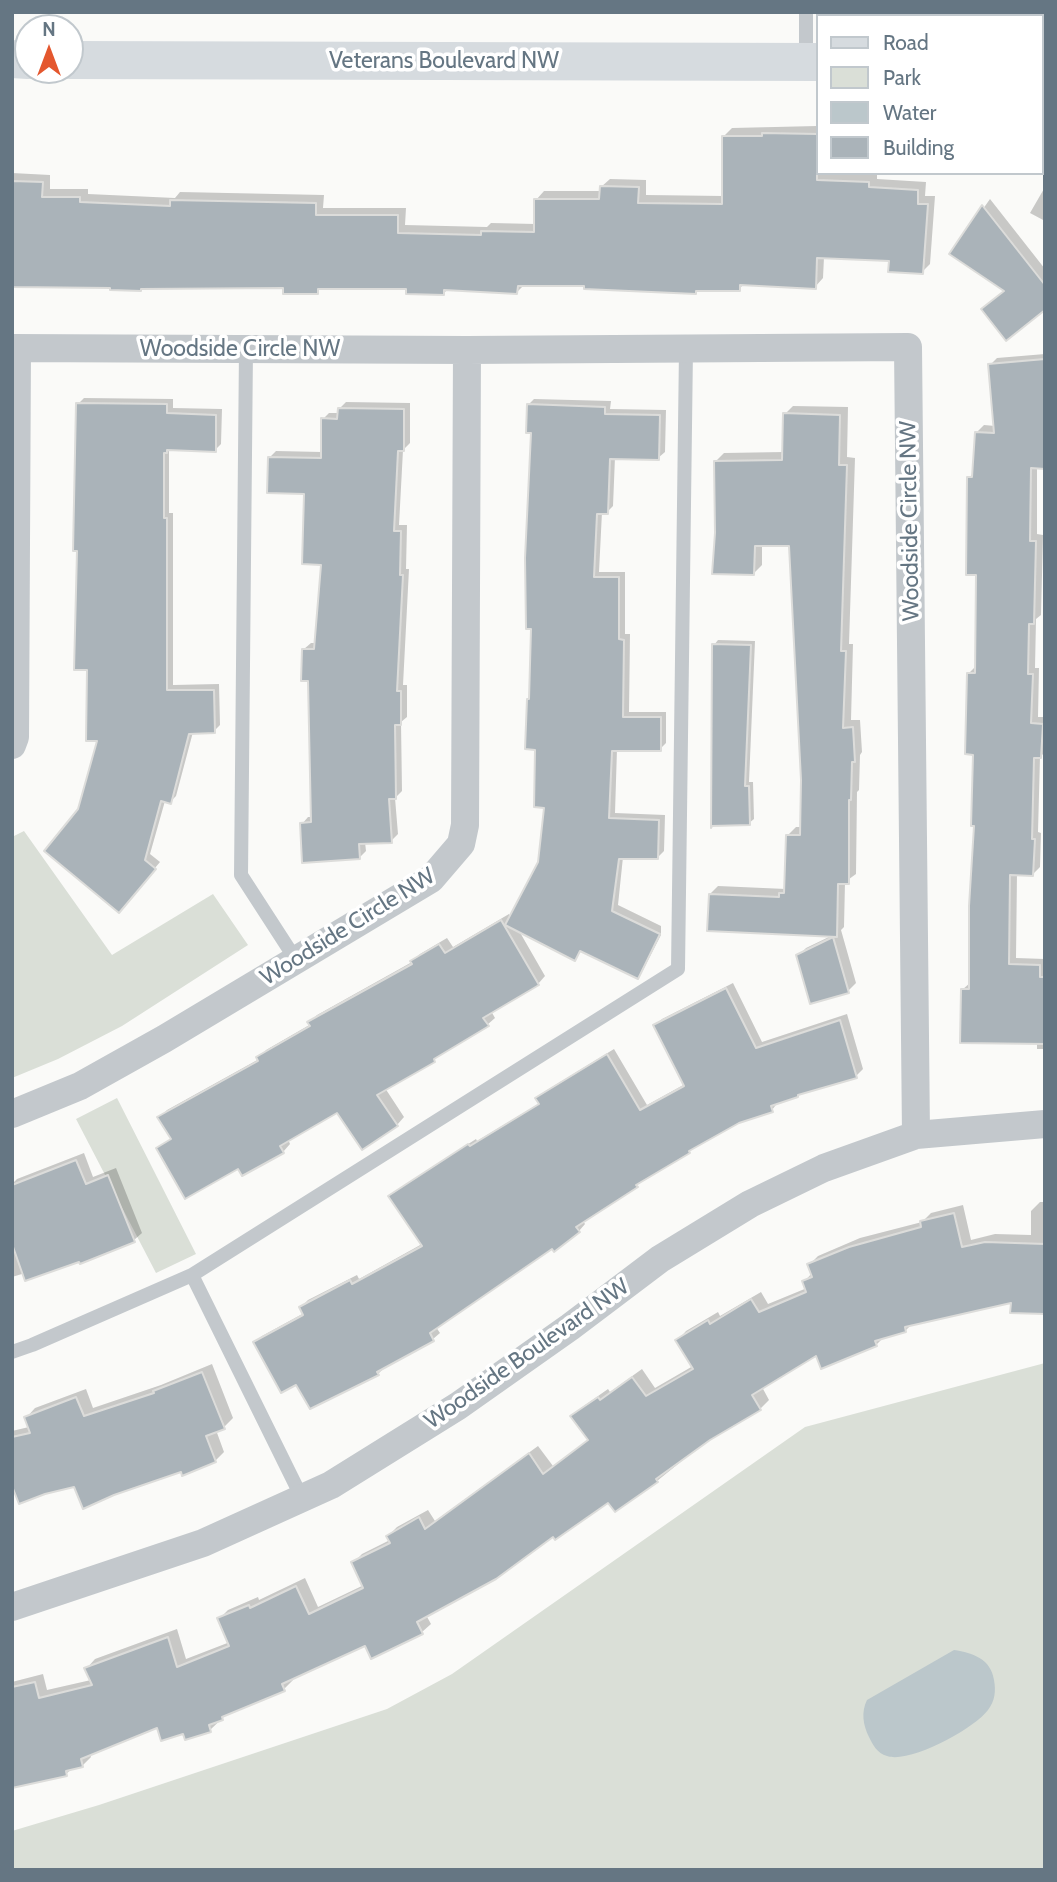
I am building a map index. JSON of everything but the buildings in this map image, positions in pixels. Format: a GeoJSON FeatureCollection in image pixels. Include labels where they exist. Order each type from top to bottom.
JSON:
{"type":"FeatureCollection","features":[{"type":"Feature","properties":{"kind":"main road","name":"Veterans Boulevard NW"},"geometry":{"type":"LineString","coordinates":[[84,60],[812,62]]}},
{"type":"Feature","properties":{"kind":"street","name":"Woodside Circle NW"},"geometry":{"type":"LineString","coordinates":[[15,348],[467,350],[908,347],[916,1135]]}},
{"type":"Feature","properties":{"kind":"street"},"geometry":{"type":"LineString","coordinates":[[12,745],[15,737],[15,348]]}},
{"type":"Feature","properties":{"kind":"street","name":"Woodside Circle NW"},"geometry":{"type":"LineString","coordinates":[[12,1114],[80,1086],[164,1039],[431,879],[461,844],[465,825],[467,350]]}},
{"type":"Feature","properties":{"kind":"street","name":"Woodside Boulevard NW"},"geometry":{"type":"LineString","coordinates":[[12,1606],[203,1543],[331,1485],[458,1406],[660,1259],[750,1204],[824,1168],[916,1135],[1045,1124]]}},
{"type":"Feature","properties":{"kind":"lane"},"geometry":{"type":"LineString","coordinates":[[806,12],[812,62]]}},
{"type":"Feature","properties":{"kind":"lane"},"geometry":{"type":"LineString","coordinates":[[246,349],[241,875],[296,960]]}},
{"type":"Feature","properties":{"kind":"lane"},"geometry":{"type":"LineString","coordinates":[[12,1352],[192,1275],[678,969],[686,349]]}},
{"type":"Feature","properties":{"kind":"lane"},"geometry":{"type":"LineString","coordinates":[[192,1275],[302,1498]]}},
{"type":"Feature","properties":{"kind":"green space"},"geometry":{"type":"Polygon","coordinates":[[[24,831],[112,955],[213,894],[248,945],[122,1026],[58,1059],[12,1078],[12,837],[24,831]]]}},
{"type":"Feature","properties":{"kind":"green space"},"geometry":{"type":"Polygon","coordinates":[[[117,1098],[196,1254],[156,1273],[76,1119],[117,1098]]]}},
{"type":"Feature","properties":{"kind":"green space"},"geometry":{"type":"Polygon","coordinates":[[[1045,1363],[1045,1870],[12,1870],[12,1831],[99,1805],[387,1709],[452,1674],[805,1427],[1045,1363]]]}},
{"type":"Feature","properties":{"kind":"water"},"geometry":{"type":"Polygon","coordinates":[[[954,1650],[974,1655],[989,1667],[995,1692],[988,1710],[956,1735],[925,1750],[897,1757],[881,1753],[872,1743],[865,1728],[863,1714],[867,1700],[954,1650]]]}}]}
